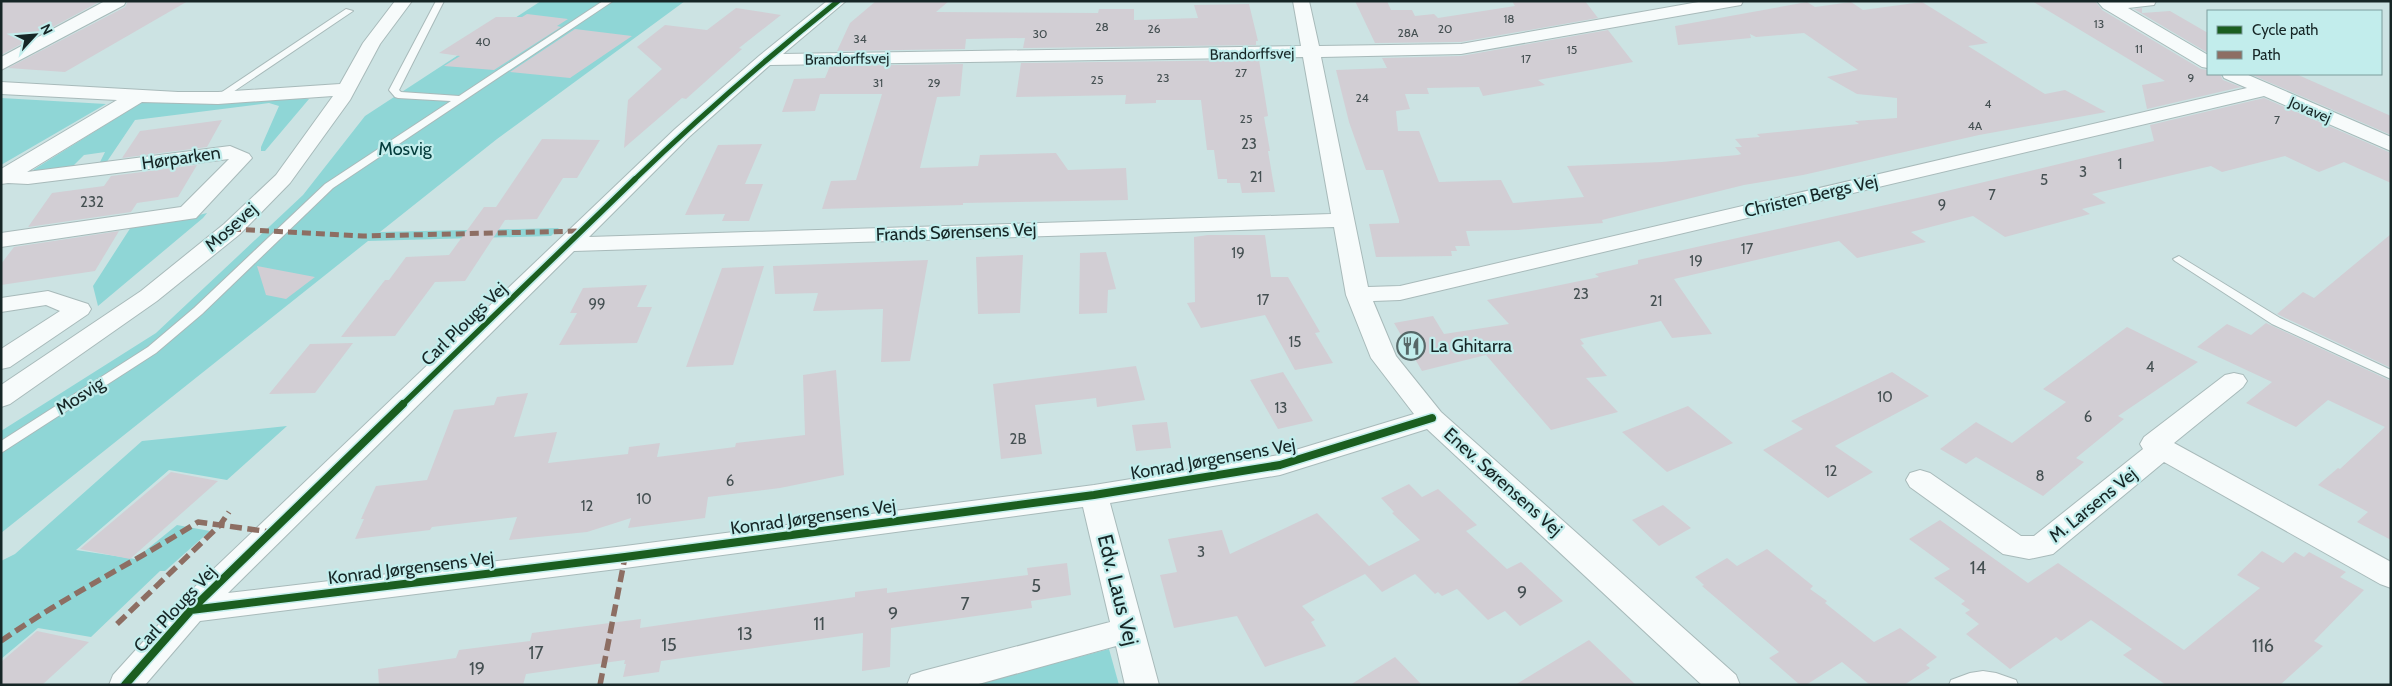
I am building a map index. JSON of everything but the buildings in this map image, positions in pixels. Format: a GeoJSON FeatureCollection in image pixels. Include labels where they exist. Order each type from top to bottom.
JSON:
{"type":"FeatureCollection","features":[{"type":"Feature","properties":{"kind":"street"},"geometry":{"type":"LineString","coordinates":[[1,65],[118,1]]}},
{"type":"Feature","properties":{"kind":"street","name":"Mosevej"},"geometry":{"type":"LineString","coordinates":[[1,398],[149,296],[232,230],[283,179],[340,100],[372,43],[404,1]]}},
{"type":"Feature","properties":{"kind":"street","name":"Carl Plougs Vej"},"geometry":{"type":"LineString","coordinates":[[125,685],[190,610],[682,133],[765,60],[838,1]]}},
{"type":"Feature","properties":{"kind":"street","name":"Enev. Sørensens Vej"},"geometry":{"type":"LineString","coordinates":[[1302,1],[1358,295],[1384,358],[1432,418],[1724,685]]}},
{"type":"Feature","properties":{"kind":"street","name":"Brandorffsvej"},"geometry":{"type":"LineString","coordinates":[[765,60],[1311,53],[1461,49],[1735,1]]}},
{"type":"Feature","properties":{"kind":"street"},"geometry":{"type":"LineString","coordinates":[[2107,3],[2148,1]]}},
{"type":"Feature","properties":{"kind":"street"},"geometry":{"type":"LineString","coordinates":[[2107,3],[2207,62]]}},
{"type":"Feature","properties":{"kind":"street","name":"Jovavej"},"geometry":{"type":"LineString","coordinates":[[2233,75],[2263,90],[2391,144]]}},
{"type":"Feature","properties":{"kind":"street"},"geometry":{"type":"LineString","coordinates":[[1,88],[138,96],[218,98],[345,89]]}},
{"type":"Feature","properties":{"kind":"street","name":"Christen Bergs Vej"},"geometry":{"type":"LineString","coordinates":[[1358,295],[1400,293],[2263,90]]}},
{"type":"Feature","properties":{"kind":"street","name":"Hørparken"},"geometry":{"type":"LineString","coordinates":[[3,177],[138,96]]}},
{"type":"Feature","properties":{"kind":"street","name":"Hørparken"},"geometry":{"type":"LineString","coordinates":[[1,240],[188,213],[242,158],[230,152],[28,178],[3,177]]}},
{"type":"Feature","properties":{"kind":"street","name":"Frands Sørensens Vej"},"geometry":{"type":"LineString","coordinates":[[568,244],[1343,220]]}},
{"type":"Feature","properties":{"kind":"street"},"geometry":{"type":"LineString","coordinates":[[1,305],[48,298],[79,309],[1,361]]}},
{"type":"Feature","properties":{"kind":"street"},"geometry":{"type":"LineString","coordinates":[[2234,381],[2154,444],[2391,576]]}},
{"type":"Feature","properties":{"kind":"street","name":"Konrad Jørgensens Vej"},"geometry":{"type":"LineString","coordinates":[[190,610],[625,557],[1094,495],[1280,465],[1432,418]]}},
{"type":"Feature","properties":{"kind":"street","name":"M. Larsens Vej"},"geometry":{"type":"LineString","coordinates":[[1920,480],[2014,546],[2029,548],[2042,546],[2162,448]]}},
{"type":"Feature","properties":{"kind":"street","name":"Edv. Laus Vej"},"geometry":{"type":"LineString","coordinates":[[1094,495],[1142,685]]}},
{"type":"Feature","properties":{"kind":"street"},"geometry":{"type":"LineString","coordinates":[[923,685],[1129,630]]}},
{"type":"Feature","properties":{"kind":"lane"},"geometry":{"type":"LineString","coordinates":[[440,1],[394,90],[398,95],[460,99]]}},
{"type":"Feature","properties":{"kind":"lane","name":"Mosvig"},"geometry":{"type":"LineString","coordinates":[[1,448],[152,350],[198,311],[329,186],[609,1]]}},
{"type":"Feature","properties":{"kind":"lane"},"geometry":{"type":"LineString","coordinates":[[218,98],[349,11]]}},
{"type":"Feature","properties":{"kind":"lane"},"geometry":{"type":"LineString","coordinates":[[2179,259],[2276,321],[2391,374]]}},
{"type":"Feature","properties":{"kind":"lane"},"geometry":{"type":"LineString","coordinates":[[1957,685],[1972,678],[1998,679],[2010,685]]}},
{"type":"Feature","properties":{"kind":"green space","name":"Mosvig"},"geometry":{"type":"Polygon","coordinates":[[[541,1],[685,1],[497,139],[380,232],[559,228],[551,236],[368,241],[1,533],[1,431],[156,333],[303,195],[365,116],[541,1]]]}},
{"type":"Feature","properties":{"kind":"green space"},"geometry":{"type":"Polygon","coordinates":[[[302,97],[309,99],[265,151],[261,151],[261,147],[279,106],[269,103],[135,120],[106,163],[99,164],[105,152],[84,155],[71,168],[41,172],[33,170],[142,102],[215,104],[302,97]]]}},
{"type":"Feature","properties":{"kind":"green space"},"geometry":{"type":"Polygon","coordinates":[[[1,98],[106,104],[1,165],[1,98]]]}},
{"type":"Feature","properties":{"kind":"green space"},"geometry":{"type":"Polygon","coordinates":[[[207,213],[98,306],[93,286],[131,227],[207,213]]]}},
{"type":"Feature","properties":{"kind":"green space"},"geometry":{"type":"Polygon","coordinates":[[[287,426],[227,480],[169,470],[76,550],[135,559],[177,525],[210,531],[165,571],[160,571],[91,637],[38,628],[1,659],[1,561],[15,554],[142,441],[287,426]]]}},
{"type":"Feature","properties":{"kind":"green space"},"geometry":{"type":"Polygon","coordinates":[[[1109,649],[1119,685],[974,685],[1109,649]]]}},
{"type":"Feature","properties":{"kind":"marked path"},"geometry":{"type":"LineString","coordinates":[[232,229],[276,233],[363,236],[582,231]]}},
{"type":"Feature","properties":{"kind":"marked path"},"geometry":{"type":"LineString","coordinates":[[117,624],[220,525],[229,512]]}},
{"type":"Feature","properties":{"kind":"marked path"},"geometry":{"type":"LineString","coordinates":[[1,641],[40,614],[152,551],[198,522],[271,532]]}},
{"type":"Feature","properties":{"kind":"marked path"},"geometry":{"type":"LineString","coordinates":[[600,685],[625,557]]}},
{"type":"Feature","properties":{"kind":"cycle path"},"geometry":{"type":"LineString","coordinates":[[125,685],[191,610],[682,133],[765,60],[838,1]]}},
{"type":"Feature","properties":{"kind":"cycle path"},"geometry":{"type":"LineString","coordinates":[[191,610],[625,557],[1094,495],[1280,465],[1432,418]]}},
{"type":"Feature","properties":{"kind":"place","name":"La Ghitarra"},"geometry":{"type":"Point","coordinates":[1411,346]}}]}
